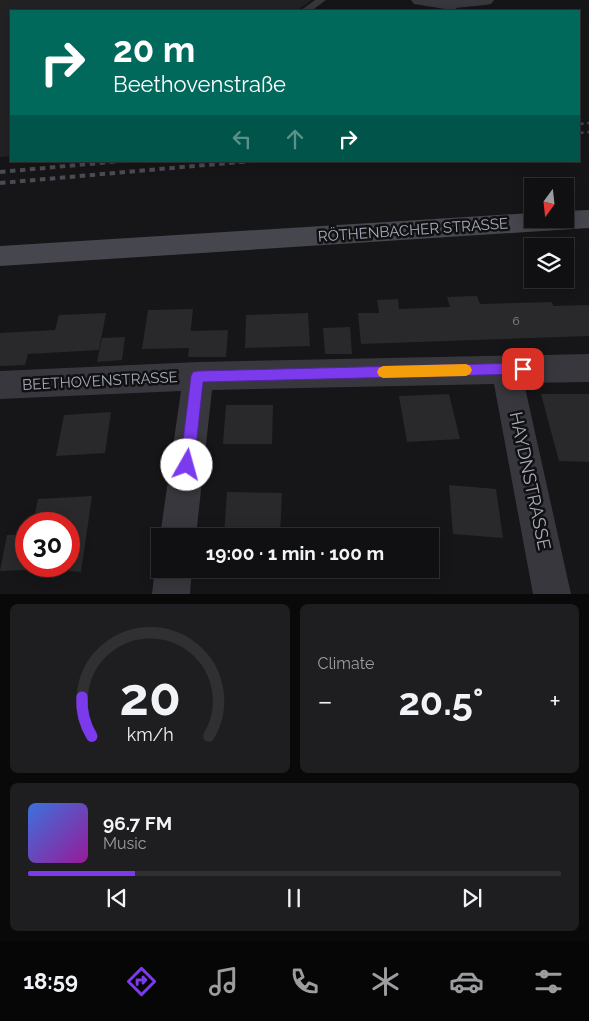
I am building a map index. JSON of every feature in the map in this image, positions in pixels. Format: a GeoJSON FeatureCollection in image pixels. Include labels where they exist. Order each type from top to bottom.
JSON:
{"type":"FeatureCollection","features":[{"type":"Feature","properties":{"kind":"main road","name":"RÖTHENBACHER STRASSE"},"geometry":{"type":"LineString","coordinates":[[0,256],[589,219]]}},
{"type":"Feature","properties":{"kind":"street"},"geometry":{"type":"LineString","coordinates":[[420,0],[450,8],[484,0]]}},
{"type":"Feature","properties":{"kind":"street","name":"BEETHOVENSTRASSE"},"geometry":{"type":"LineString","coordinates":[[0,385],[198,376],[589,368]]}},
{"type":"Feature","properties":{"kind":"street","name":"HAYDNSTRASSE"},"geometry":{"type":"LineString","coordinates":[[506,369],[552,594]]}},
{"type":"Feature","properties":{"kind":"street"},"geometry":{"type":"LineString","coordinates":[[179,528],[198,376]]}},
{"type":"Feature","properties":{"kind":"street"},"geometry":{"type":"LineString","coordinates":[[171,594],[173,578]]}},
{"type":"Feature","properties":{"kind":"lane"},"geometry":{"type":"LineString","coordinates":[[306,10],[321,0]]}},
{"type":"Feature","properties":{"kind":"shaded area"},"geometry":{"type":"Polygon","coordinates":[[[0,0],[312,0],[297,10],[10,10],[10,156],[0,157],[0,0]]]}},
{"type":"Feature","properties":{"kind":"building"},"geometry":{"type":"Polygon","coordinates":[[[477,296],[480,304],[552,302],[553,306],[589,305],[589,336],[361,344],[358,313],[379,313],[377,300],[398,299],[399,309],[450,307],[447,297],[477,296]]]}},
{"type":"Feature","properties":{"kind":"building"},"geometry":{"type":"Polygon","coordinates":[[[193,309],[191,331],[228,330],[226,357],[188,357],[189,348],[142,349],[148,310],[193,309]]]}},
{"type":"Feature","properties":{"kind":"building"},"geometry":{"type":"Polygon","coordinates":[[[106,313],[99,350],[28,354],[25,365],[0,366],[0,333],[55,330],[59,315],[106,313]]]}},
{"type":"Feature","properties":{"kind":"building"},"geometry":{"type":"Polygon","coordinates":[[[308,313],[310,346],[245,348],[246,315],[308,313]]]}},
{"type":"Feature","properties":{"kind":"building"},"geometry":{"type":"Polygon","coordinates":[[[350,327],[352,354],[325,354],[323,328],[350,327]]]}},
{"type":"Feature","properties":{"kind":"building"},"geometry":{"type":"Polygon","coordinates":[[[125,337],[122,360],[97,362],[102,338],[125,337]]]}},
{"type":"Feature","properties":{"kind":"building"},"geometry":{"type":"Polygon","coordinates":[[[449,394],[460,439],[407,442],[399,396],[449,394]]]}},
{"type":"Feature","properties":{"kind":"building"},"geometry":{"type":"Polygon","coordinates":[[[541,394],[589,394],[589,462],[559,461],[541,394]]]}},
{"type":"Feature","properties":{"kind":"building"},"geometry":{"type":"Polygon","coordinates":[[[226,405],[273,405],[272,444],[223,444],[226,405]]]}},
{"type":"Feature","properties":{"kind":"building"},"geometry":{"type":"Polygon","coordinates":[[[111,412],[105,453],[56,456],[64,415],[111,412]]]}},
{"type":"Feature","properties":{"kind":"building"},"geometry":{"type":"Polygon","coordinates":[[[449,485],[496,489],[503,538],[453,534],[449,485]]]}},
{"type":"Feature","properties":{"kind":"building"},"geometry":{"type":"Polygon","coordinates":[[[227,492],[282,493],[280,528],[225,528],[227,492]]]}},
{"type":"Feature","properties":{"kind":"building"},"geometry":{"type":"Polygon","coordinates":[[[92,496],[81,572],[80,512],[35,512],[38,499],[92,496]]]}},
{"type":"Feature","properties":{"kind":"building"},"geometry":{"type":"Polygon","coordinates":[[[7,535],[15,535],[15,570],[0,571],[7,535]]]}},
{"type":"Feature","properties":{"kind":"railway"},"geometry":{"type":"LineString","coordinates":[[580,124],[589,123]]}},
{"type":"Feature","properties":{"kind":"railway"},"geometry":{"type":"LineString","coordinates":[[580,133],[589,132]]}},
{"type":"Feature","properties":{"kind":"railway"},"geometry":{"type":"LineString","coordinates":[[0,172],[111,162]]}},
{"type":"Feature","properties":{"kind":"railway"},"geometry":{"type":"LineString","coordinates":[[0,183],[241,162]]}},
{"type":"Feature","properties":{"kind":"slow traffic"},"geometry":{"type":"LineString","coordinates":[[383,372],[466,370]]}},
{"type":"Feature","properties":{"kind":"route"},"geometry":{"type":"LineString","coordinates":[[187,465],[198,376],[523,369]]}}]}
